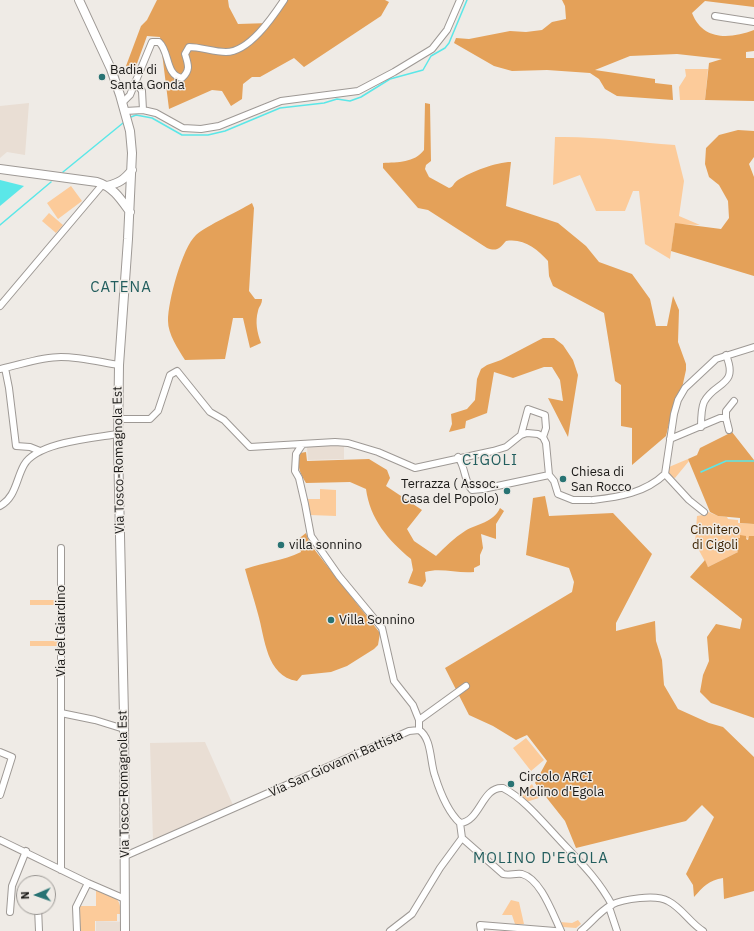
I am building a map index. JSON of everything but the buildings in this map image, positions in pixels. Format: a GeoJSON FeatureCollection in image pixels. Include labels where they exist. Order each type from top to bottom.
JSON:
{"type":"FeatureCollection","features":[{"type":"Feature","properties":{"kind":"main road","name":"Via Tosco-Romagnola Est"},"geometry":{"type":"LineString","coordinates":[[79,0],[111,69],[123,102],[132,144],[130,212],[119,365],[118,419],[126,931]]}},
{"type":"Feature","properties":{"kind":"main road"},"geometry":{"type":"LineString","coordinates":[[0,169],[94,181],[105,185],[118,194],[130,212]]}},
{"type":"Feature","properties":{"kind":"main road"},"geometry":{"type":"LineString","coordinates":[[105,185],[118,184],[125,180],[132,170]]}},
{"type":"Feature","properties":{"kind":"main road"},"geometry":{"type":"LineString","coordinates":[[118,184],[131,190]]}},
{"type":"Feature","properties":{"kind":"main road"},"geometry":{"type":"LineString","coordinates":[[118,194],[131,190]]}},
{"type":"Feature","properties":{"kind":"street"},"geometry":{"type":"LineString","coordinates":[[123,102],[130,95],[136,83],[152,42],[160,42],[165,47],[171,71],[177,77],[182,78],[187,74],[188,67],[185,54],[189,47],[228,52],[242,48],[254,39],[284,0]]}},
{"type":"Feature","properties":{"kind":"street"},"geometry":{"type":"LineString","coordinates":[[125,111],[143,110],[156,113],[183,128],[201,129],[218,126],[281,100],[358,91],[394,72],[432,49],[447,30],[460,0]]}},
{"type":"Feature","properties":{"kind":"street"},"geometry":{"type":"LineString","coordinates":[[715,16],[754,22]]}},
{"type":"Feature","properties":{"kind":"street"},"geometry":{"type":"LineString","coordinates":[[136,83],[142,91],[143,110]]}},
{"type":"Feature","properties":{"kind":"street"},"geometry":{"type":"LineString","coordinates":[[0,306],[105,185]]}},
{"type":"Feature","properties":{"kind":"street"},"geometry":{"type":"LineString","coordinates":[[118,419],[150,418],[158,411],[170,375],[177,371],[210,412],[224,420],[250,447],[335,442],[348,443],[378,452],[415,468],[506,447],[521,435],[531,432],[543,437],[546,443],[549,475],[562,497],[573,500],[594,500],[637,492],[657,481],[665,474],[674,414],[678,400],[685,388],[716,359],[754,347]]}},
{"type":"Feature","properties":{"kind":"street"},"geometry":{"type":"LineString","coordinates":[[700,427],[700,417],[704,401],[729,377],[731,370],[726,355]]}},
{"type":"Feature","properties":{"kind":"street"},"geometry":{"type":"LineString","coordinates":[[40,451],[30,447],[16,446],[9,388],[2,368],[44,358],[60,357],[78,358],[119,365]]}},
{"type":"Feature","properties":{"kind":"street"},"geometry":{"type":"LineString","coordinates":[[729,430],[726,411],[734,401]]}},
{"type":"Feature","properties":{"kind":"street"},"geometry":{"type":"LineString","coordinates":[[521,435],[528,409],[545,415],[546,428],[543,437]]}},
{"type":"Feature","properties":{"kind":"street"},"geometry":{"type":"LineString","coordinates":[[670,439],[720,418],[726,418]]}},
{"type":"Feature","properties":{"kind":"street"},"geometry":{"type":"LineString","coordinates":[[0,506],[12,495],[24,465],[40,451],[70,442],[118,434]]}},
{"type":"Feature","properties":{"kind":"street"},"geometry":{"type":"LineString","coordinates":[[302,445],[296,454],[295,471],[299,478],[304,498],[311,536],[339,576],[382,628],[394,681],[413,705],[419,720],[418,730]]}},
{"type":"Feature","properties":{"kind":"street"},"geometry":{"type":"LineString","coordinates":[[458,457],[463,464],[468,486],[472,490],[549,475]]}},
{"type":"Feature","properties":{"kind":"street"},"geometry":{"type":"LineString","coordinates":[[665,474],[689,500],[704,512]]}},
{"type":"Feature","properties":{"kind":"street","name":"Via del Giardino"},"geometry":{"type":"LineString","coordinates":[[61,548],[61,870]]}},
{"type":"Feature","properties":{"kind":"street"},"geometry":{"type":"LineString","coordinates":[[419,720],[466,686]]}},
{"type":"Feature","properties":{"kind":"street"},"geometry":{"type":"LineString","coordinates":[[61,713],[96,720],[124,729]]}},
{"type":"Feature","properties":{"kind":"street","name":"Via San Giovanni Battista"},"geometry":{"type":"LineString","coordinates":[[125,856],[409,731],[418,730],[425,737],[434,775],[445,800],[453,817],[460,823]]}},
{"type":"Feature","properties":{"kind":"street"},"geometry":{"type":"LineString","coordinates":[[0,752],[12,757],[0,795]]}},
{"type":"Feature","properties":{"kind":"street"},"geometry":{"type":"LineString","coordinates":[[561,931],[536,884],[521,874],[503,874],[485,860],[462,838],[460,823],[468,821],[493,790],[503,788],[525,804],[596,878],[611,906],[618,931]]}},
{"type":"Feature","properties":{"kind":"street"},"geometry":{"type":"LineString","coordinates":[[390,931],[412,914],[440,868],[462,838]]}},
{"type":"Feature","properties":{"kind":"street"},"geometry":{"type":"LineString","coordinates":[[0,840],[26,851],[88,884],[125,899]]}},
{"type":"Feature","properties":{"kind":"street"},"geometry":{"type":"LineString","coordinates":[[10,912],[12,886],[26,851]]}},
{"type":"Feature","properties":{"kind":"street"},"geometry":{"type":"LineString","coordinates":[[77,931],[76,907],[88,884]]}},
{"type":"Feature","properties":{"kind":"street"},"geometry":{"type":"LineString","coordinates":[[581,931],[611,906],[640,898],[659,897],[675,905],[695,926],[703,931]]}},
{"type":"Feature","properties":{"kind":"street"},"geometry":{"type":"LineString","coordinates":[[38,915],[39,931]]}},
{"type":"Feature","properties":{"kind":"street"},"geometry":{"type":"LineString","coordinates":[[481,931],[480,924],[555,931]]}},
{"type":"Feature","properties":{"kind":"shaded area"},"geometry":{"type":"Polygon","coordinates":[[[157,0],[228,0],[229,7],[238,24],[270,23],[286,0],[385,0],[389,2],[381,16],[304,67],[294,58],[260,77],[252,77],[243,84],[242,99],[231,106],[222,91],[212,90],[169,109],[160,37],[147,36],[135,69],[130,70],[126,66],[141,26],[147,20],[157,0]]]}},
{"type":"Feature","properties":{"kind":"shaded area"},"geometry":{"type":"Polygon","coordinates":[[[562,0],[754,0],[754,7],[705,1],[692,13],[703,29],[710,33],[727,36],[754,30],[754,51],[746,52],[746,58],[754,58],[754,101],[705,100],[709,63],[722,59],[677,54],[630,56],[595,70],[655,79],[655,83],[672,85],[673,100],[617,96],[605,89],[599,79],[590,73],[547,70],[512,71],[494,66],[454,43],[456,38],[469,39],[510,31],[526,32],[542,30],[552,22],[566,19],[565,6],[562,0]]]}},
{"type":"Feature","properties":{"kind":"shaded area"},"geometry":{"type":"Polygon","coordinates":[[[29,103],[25,155],[7,152],[0,158],[0,106],[29,103]]]}},
{"type":"Feature","properties":{"kind":"shaded area"},"geometry":{"type":"Polygon","coordinates":[[[425,103],[430,104],[431,161],[426,165],[425,169],[429,177],[449,188],[452,187],[458,180],[477,171],[505,162],[511,162],[506,206],[558,223],[586,246],[599,262],[632,274],[650,299],[656,326],[667,326],[673,296],[679,310],[678,342],[686,364],[682,388],[672,411],[666,436],[632,465],[632,428],[621,426],[621,385],[615,381],[604,313],[553,286],[549,276],[548,261],[530,245],[519,241],[506,241],[496,249],[493,250],[487,248],[428,210],[418,208],[383,168],[383,163],[411,160],[424,150],[425,103]]]}},
{"type":"Feature","properties":{"kind":"shaded area"},"geometry":{"type":"Polygon","coordinates":[[[738,130],[754,131],[754,157],[749,164],[754,177],[754,276],[671,251],[675,223],[721,229],[729,218],[728,201],[719,185],[709,177],[705,164],[706,148],[719,135],[738,130]]]}},
{"type":"Feature","properties":{"kind":"shaded area"},"geometry":{"type":"Polygon","coordinates":[[[252,203],[254,208],[249,291],[255,299],[262,299],[257,319],[261,343],[250,348],[243,318],[233,318],[225,359],[185,360],[172,336],[168,326],[168,321],[173,288],[186,251],[196,235],[201,231],[252,203]]]}},
{"type":"Feature","properties":{"kind":"shaded area"},"geometry":{"type":"Polygon","coordinates":[[[543,338],[554,338],[563,345],[573,360],[578,375],[568,437],[548,398],[563,401],[560,380],[552,367],[544,367],[513,378],[494,372],[487,413],[466,421],[465,428],[449,432],[452,424],[451,414],[467,409],[475,400],[477,379],[481,369],[543,338]]]}},
{"type":"Feature","properties":{"kind":"shaded area"},"geometry":{"type":"Polygon","coordinates":[[[732,432],[754,460],[754,524],[740,523],[740,518],[718,516],[710,512],[688,459],[697,455],[700,448],[732,432]]]}},
{"type":"Feature","properties":{"kind":"shaded area"},"geometry":{"type":"Polygon","coordinates":[[[344,445],[344,459],[308,460],[307,447],[344,445]]]}},
{"type":"Feature","properties":{"kind":"shaded area"},"geometry":{"type":"Polygon","coordinates":[[[306,452],[307,461],[369,459],[387,470],[390,478],[386,486],[422,510],[407,529],[414,541],[436,556],[461,534],[493,517],[500,508],[504,511],[496,524],[496,539],[481,534],[483,548],[480,555],[480,565],[474,568],[474,572],[437,570],[425,572],[426,581],[422,587],[408,583],[413,570],[411,559],[381,528],[371,510],[366,489],[350,482],[306,483],[300,472],[299,462],[300,453],[306,452]]]}},
{"type":"Feature","properties":{"kind":"shaded area"},"geometry":{"type":"Polygon","coordinates":[[[545,496],[549,516],[613,513],[652,554],[616,623],[616,631],[655,621],[656,641],[662,660],[664,685],[678,709],[709,723],[723,727],[754,757],[754,891],[724,899],[723,878],[710,882],[694,897],[693,885],[686,874],[714,817],[702,805],[686,821],[576,848],[565,821],[535,783],[547,761],[527,735],[516,740],[493,726],[469,715],[445,668],[572,592],[574,582],[569,568],[526,555],[533,498],[545,496]]]}},
{"type":"Feature","properties":{"kind":"shaded area"},"geometry":{"type":"Polygon","coordinates":[[[306,533],[310,544],[380,633],[378,645],[374,649],[347,666],[331,672],[302,675],[297,681],[287,678],[279,672],[268,655],[245,569],[301,552],[297,540],[306,533]]]}},
{"type":"Feature","properties":{"kind":"shaded area"},"geometry":{"type":"Polygon","coordinates":[[[740,535],[746,536],[746,539],[748,540],[749,536],[754,536],[754,718],[711,703],[700,692],[703,675],[709,661],[707,637],[716,624],[740,629],[742,619],[690,577],[705,560],[708,567],[738,552],[735,547],[735,538],[740,538],[740,535]]]}},
{"type":"Feature","properties":{"kind":"shaded area"},"geometry":{"type":"Polygon","coordinates":[[[205,742],[233,805],[153,841],[150,743],[205,742]]]}},
{"type":"Feature","properties":{"kind":"shaded area"},"geometry":{"type":"Polygon","coordinates":[[[96,921],[128,922],[128,931],[96,931],[96,921]]]}},
{"type":"Feature","properties":{"kind":"green space"},"geometry":{"type":"Polygon","coordinates":[[[685,69],[708,69],[705,100],[680,100],[679,87],[686,76],[685,69]]]}},
{"type":"Feature","properties":{"kind":"green space"},"geometry":{"type":"Polygon","coordinates":[[[555,137],[600,138],[675,145],[684,181],[679,216],[700,225],[675,224],[670,259],[645,244],[639,191],[633,191],[625,211],[596,211],[580,175],[553,185],[555,137]]]}},
{"type":"Feature","properties":{"kind":"green space"},"geometry":{"type":"Polygon","coordinates":[[[71,186],[82,201],[58,219],[47,203],[71,186]]]}},
{"type":"Feature","properties":{"kind":"green space"},"geometry":{"type":"Polygon","coordinates":[[[49,213],[63,225],[56,233],[42,221],[49,213]]]}},
{"type":"Feature","properties":{"kind":"green space"},"geometry":{"type":"Polygon","coordinates":[[[688,459],[689,461],[675,478],[671,477],[667,471],[669,467],[688,459]]]}},
{"type":"Feature","properties":{"kind":"green space"},"geometry":{"type":"Polygon","coordinates":[[[320,489],[336,490],[336,516],[310,515],[308,499],[320,499],[320,489]]]}},
{"type":"Feature","properties":{"kind":"green space","name":"Cimitero di Cigoli"},"geometry":{"type":"Polygon","coordinates":[[[706,511],[718,516],[727,517],[728,519],[738,520],[738,523],[754,524],[754,536],[746,539],[746,536],[738,552],[708,567],[695,543],[697,516],[703,515],[706,511]]]}},
{"type":"Feature","properties":{"kind":"green space"},"geometry":{"type":"Polygon","coordinates":[[[30,600],[57,600],[57,605],[30,605],[30,600]]]}},
{"type":"Feature","properties":{"kind":"green space"},"geometry":{"type":"Polygon","coordinates":[[[30,641],[57,641],[57,646],[30,646],[30,641]]]}},
{"type":"Feature","properties":{"kind":"green space"},"geometry":{"type":"Polygon","coordinates":[[[526,738],[544,760],[531,771],[513,748],[526,738]]]}},
{"type":"Feature","properties":{"kind":"green space"},"geometry":{"type":"Polygon","coordinates":[[[532,784],[539,798],[526,802],[520,795],[532,784]]]}},
{"type":"Feature","properties":{"kind":"green space"},"geometry":{"type":"Polygon","coordinates":[[[96,889],[117,899],[121,914],[117,914],[117,921],[95,921],[95,931],[80,931],[80,906],[96,906],[96,889]]]}},
{"type":"Feature","properties":{"kind":"green space"},"geometry":{"type":"Polygon","coordinates":[[[511,900],[519,902],[524,924],[515,924],[512,915],[502,915],[511,900]]]}},
{"type":"Feature","properties":{"kind":"green space"},"geometry":{"type":"Polygon","coordinates":[[[578,920],[581,924],[576,928],[563,927],[560,922],[572,923],[578,920]]]}},
{"type":"Feature","properties":{"kind":"water"},"geometry":{"type":"Polygon","coordinates":[[[0,180],[24,186],[0,206],[0,180]]]}},
{"type":"Feature","properties":{"kind":"waterway"},"geometry":{"type":"LineString","coordinates":[[131,117],[136,115],[152,118],[182,135],[208,135],[225,131],[280,108],[324,103],[337,99],[350,101],[361,97],[390,79],[423,70],[431,56],[445,48],[449,43],[467,0]]}},
{"type":"Feature","properties":{"kind":"waterway"},"geometry":{"type":"LineString","coordinates":[[63,172],[123,123]]}},
{"type":"Feature","properties":{"kind":"waterway"},"geometry":{"type":"LineString","coordinates":[[0,225],[51,182]]}},
{"type":"Feature","properties":{"kind":"waterway"},"geometry":{"type":"LineString","coordinates":[[701,472],[726,461],[754,461]]}},
{"type":"Feature","properties":{"kind":"place","name":"Badia di Santa Gonda"},"geometry":{"type":"Point","coordinates":[102,77]}},
{"type":"Feature","properties":{"kind":"place","name":"Chiesa di San Rocco"},"geometry":{"type":"Point","coordinates":[563,479]}},
{"type":"Feature","properties":{"kind":"place","name":"Terrazza ( Assoc. Casa del Popolo)"},"geometry":{"type":"Point","coordinates":[507,491]}},
{"type":"Feature","properties":{"kind":"place","name":"villa sonnino"},"geometry":{"type":"Point","coordinates":[281,545]}},
{"type":"Feature","properties":{"kind":"place","name":"Villa Sonnino"},"geometry":{"type":"Point","coordinates":[331,620]}},
{"type":"Feature","properties":{"kind":"place","name":"Circolo ARCI Molino d'Egola"},"geometry":{"type":"Point","coordinates":[511,784]}},
{"type":"Feature","properties":{"kind":"district","name":"CATENA"},"geometry":{"type":"Point","coordinates":[121,288]}},
{"type":"Feature","properties":{"kind":"district","name":"CIGOLI"},"geometry":{"type":"Point","coordinates":[490,461]}},
{"type":"Feature","properties":{"kind":"district","name":"MOLINO D'EGOLA"},"geometry":{"type":"Point","coordinates":[541,859]}}]}
